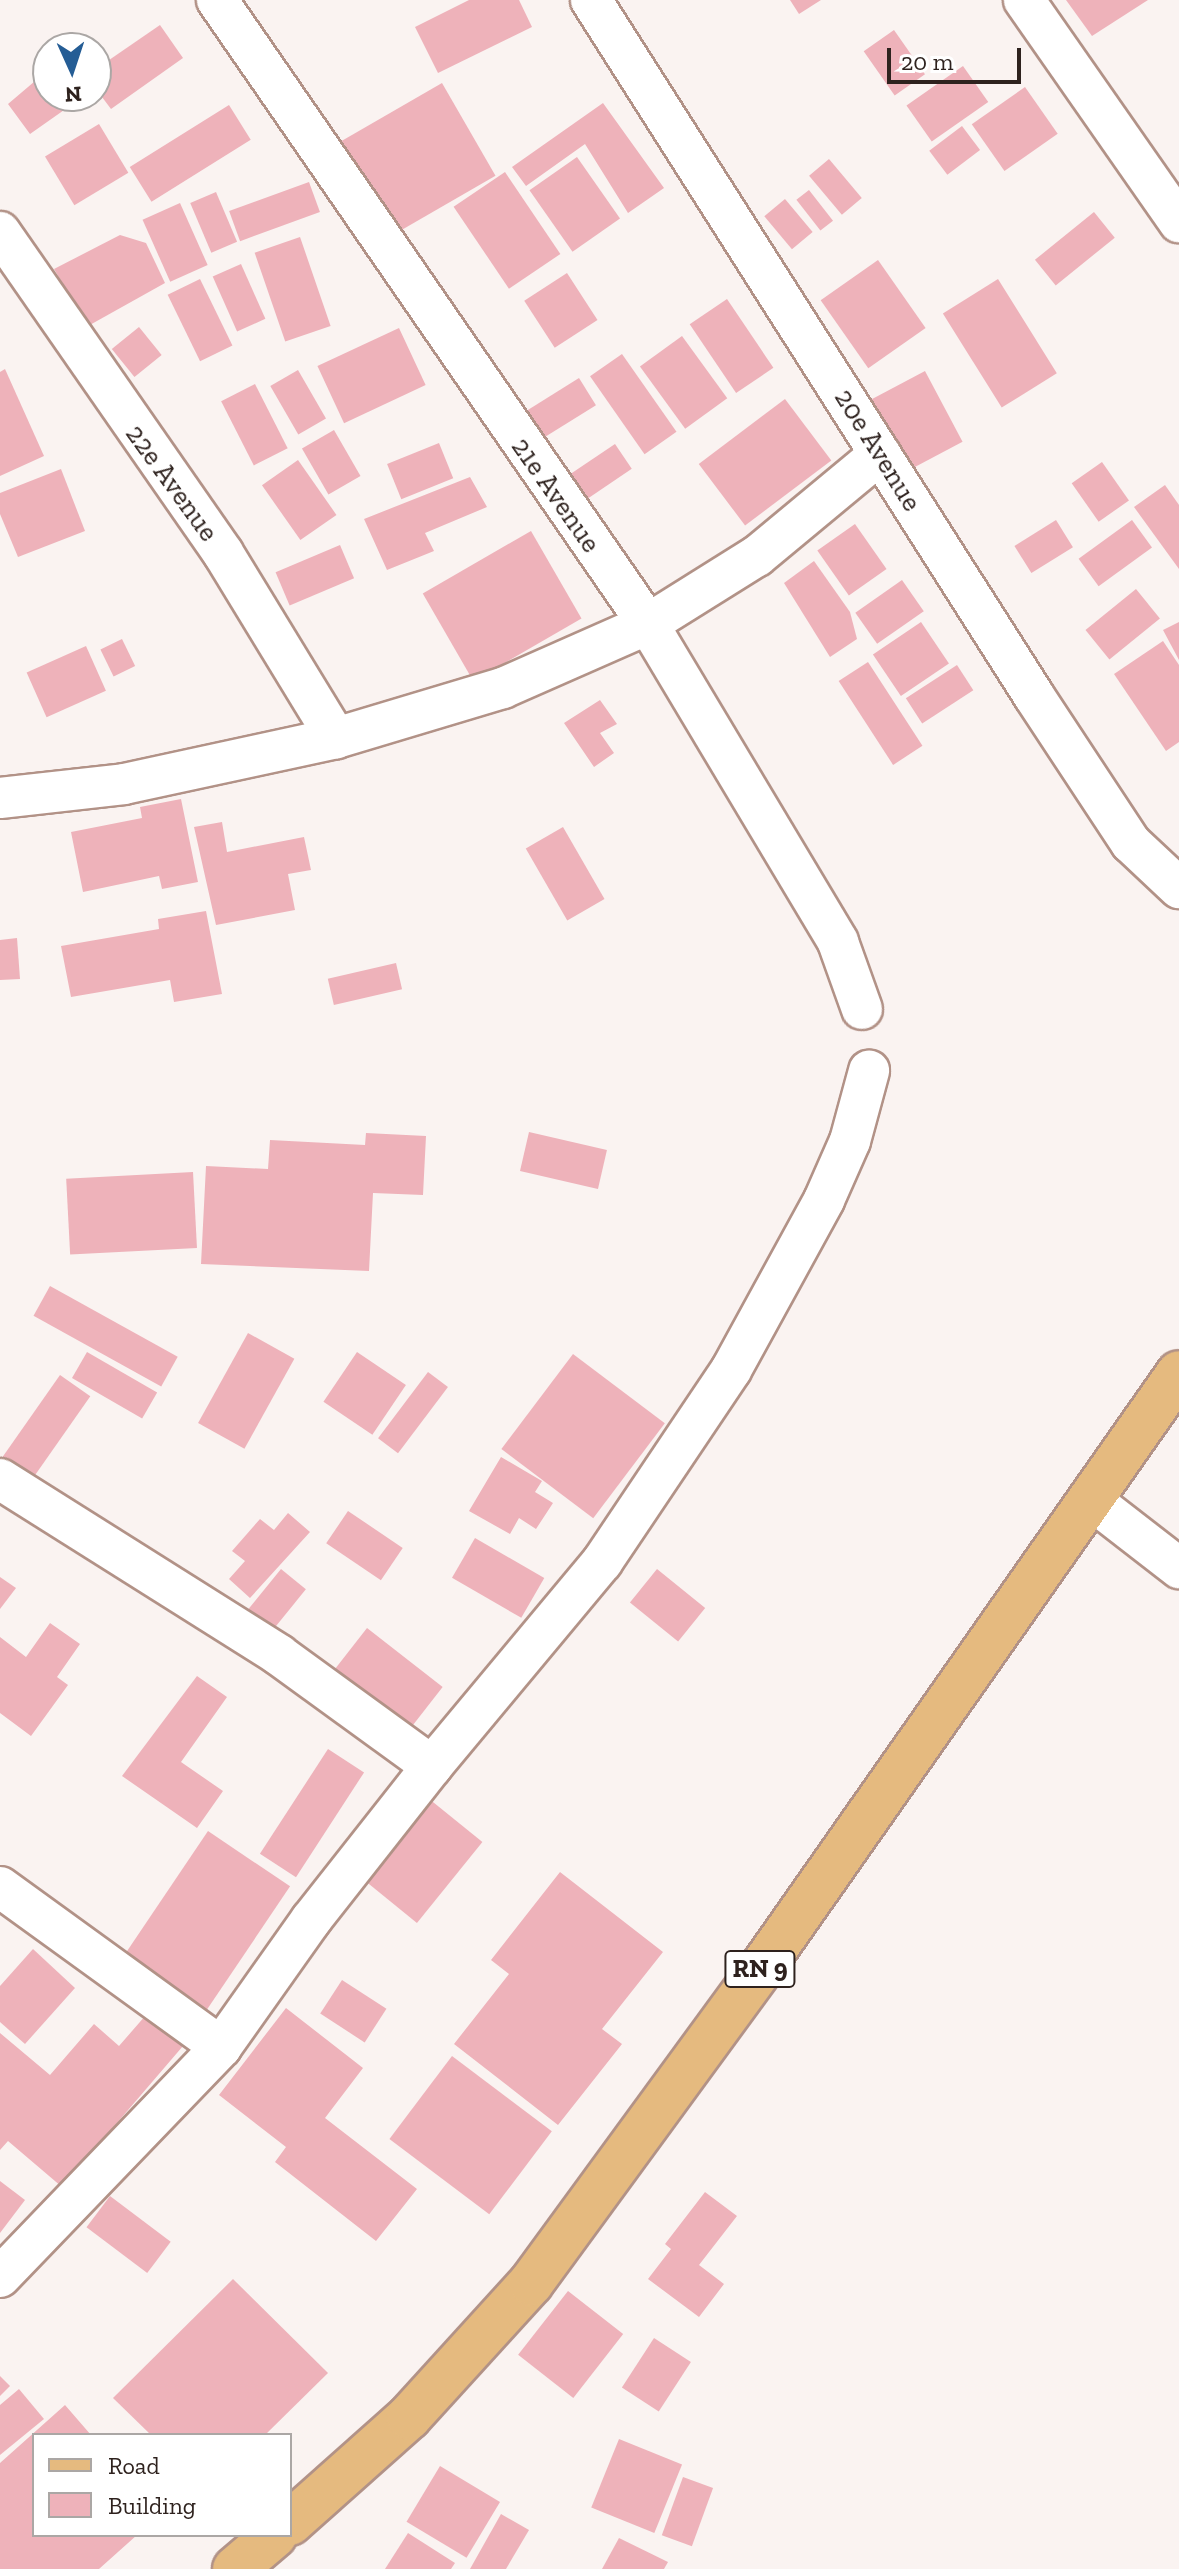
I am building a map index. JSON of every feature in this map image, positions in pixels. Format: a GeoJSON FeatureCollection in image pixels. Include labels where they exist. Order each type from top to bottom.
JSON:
{"type":"FeatureCollection","features":[{"type":"Feature","properties":{"kind":"main road","name":"RN 9"},"geometry":{"type":"LineString","coordinates":[[292,2521],[409,2417],[531,2283],[772,1953],[1179,1373]]}},
{"type":"Feature","properties":{"kind":"main road"},"geometry":{"type":"LineString","coordinates":[[235,2569],[273,2537]]}},
{"type":"Feature","properties":{"kind":"street","name":"21e Avenue"},"geometry":{"type":"LineString","coordinates":[[217,0],[648,624],[838,942],[862,1009]]}},
{"type":"Feature","properties":{"kind":"street","name":"20e Avenue"},"geometry":{"type":"LineString","coordinates":[[591,0],[1131,843],[1179,888]]}},
{"type":"Feature","properties":{"kind":"street"},"geometry":{"type":"LineString","coordinates":[[1024,0],[1179,222]]}},
{"type":"Feature","properties":{"kind":"street","name":"22e Avenue"},"geometry":{"type":"LineString","coordinates":[[0,232],[223,553],[336,738]]}},
{"type":"Feature","properties":{"kind":"street"},"geometry":{"type":"LineString","coordinates":[[0,798],[124,784],[336,738],[503,688],[648,624],[757,556],[880,454]]}},
{"type":"Feature","properties":{"kind":"street"},"geometry":{"type":"LineString","coordinates":[[0,2277],[221,2047],[311,1920],[432,1766],[602,1562],[731,1370],[824,1200],[850,1141],[869,1071]]}},
{"type":"Feature","properties":{"kind":"street"},"geometry":{"type":"LineString","coordinates":[[0,1479],[279,1655],[432,1766]]}},
{"type":"Feature","properties":{"kind":"street"},"geometry":{"type":"LineString","coordinates":[[1090,1499],[1179,1568]]}},
{"type":"Feature","properties":{"kind":"street"},"geometry":{"type":"LineString","coordinates":[[0,1887],[221,2047]]}},
{"type":"Feature","properties":{"kind":"building"},"geometry":{"type":"Polygon","coordinates":[[[469,0],[519,0],[532,27],[438,73],[415,27],[469,0]]]}},
{"type":"Feature","properties":{"kind":"building"},"geometry":{"type":"Polygon","coordinates":[[[790,0],[821,0],[799,14],[790,0]]]}},
{"type":"Feature","properties":{"kind":"building"},"geometry":{"type":"Polygon","coordinates":[[[1066,0],[1148,0],[1092,36],[1066,0]]]}},
{"type":"Feature","properties":{"kind":"building"},"geometry":{"type":"Polygon","coordinates":[[[160,25],[183,58],[112,108],[112,58],[160,25]]]}},
{"type":"Feature","properties":{"kind":"building"},"geometry":{"type":"Polygon","coordinates":[[[894,30],[925,74],[895,95],[864,51],[894,30]]]}},
{"type":"Feature","properties":{"kind":"building"},"geometry":{"type":"Polygon","coordinates":[[[963,66],[988,102],[932,142],[906,106],[963,66]]]}},
{"type":"Feature","properties":{"kind":"building"},"geometry":{"type":"Polygon","coordinates":[[[442,83],[496,176],[388,238],[335,145],[442,83]]]}},
{"type":"Feature","properties":{"kind":"building"},"geometry":{"type":"Polygon","coordinates":[[[32,84],[32,112],[61,112],[30,134],[8,104],[32,84]]]}},
{"type":"Feature","properties":{"kind":"building"},"geometry":{"type":"Polygon","coordinates":[[[1025,87],[1058,134],[1004,171],[972,124],[1025,87]]]}},
{"type":"Feature","properties":{"kind":"building"},"geometry":{"type":"Polygon","coordinates":[[[603,103],[664,188],[628,213],[585,144],[526,186],[512,167],[603,103]]]}},
{"type":"Feature","properties":{"kind":"building"},"geometry":{"type":"Polygon","coordinates":[[[229,105],[251,140],[152,202],[130,167],[229,105]]]}},
{"type":"Feature","properties":{"kind":"building"},"geometry":{"type":"Polygon","coordinates":[[[99,124],[128,173],[74,205],[45,156],[99,124]]]}},
{"type":"Feature","properties":{"kind":"building"},"geometry":{"type":"Polygon","coordinates":[[[962,126],[980,150],[947,175],[929,151],[962,126]]]}},
{"type":"Feature","properties":{"kind":"building"},"geometry":{"type":"Polygon","coordinates":[[[577,157],[620,218],[573,252],[529,190],[577,157]]]}},
{"type":"Feature","properties":{"kind":"building"},"geometry":{"type":"Polygon","coordinates":[[[829,159],[862,198],[842,215],[809,176],[829,159]]]}},
{"type":"Feature","properties":{"kind":"building"},"geometry":{"type":"Polygon","coordinates":[[[505,172],[560,254],[509,289],[454,207],[505,172]]]}},
{"type":"Feature","properties":{"kind":"building"},"geometry":{"type":"Polygon","coordinates":[[[309,182],[320,212],[240,241],[229,211],[309,182]]]}},
{"type":"Feature","properties":{"kind":"building"},"geometry":{"type":"Polygon","coordinates":[[[809,190],[833,221],[820,231],[796,200],[809,190]]]}},
{"type":"Feature","properties":{"kind":"building"},"geometry":{"type":"Polygon","coordinates":[[[216,192],[237,242],[211,253],[190,203],[216,192]]]}},
{"type":"Feature","properties":{"kind":"building"},"geometry":{"type":"Polygon","coordinates":[[[785,199],[813,232],[792,249],[764,216],[785,199]]]}},
{"type":"Feature","properties":{"kind":"building"},"geometry":{"type":"Polygon","coordinates":[[[180,203],[208,265],[170,282],[143,220],[180,203]]]}},
{"type":"Feature","properties":{"kind":"building"},"geometry":{"type":"Polygon","coordinates":[[[1094,212],[1115,238],[1056,285],[1035,260],[1094,212]]]}},
{"type":"Feature","properties":{"kind":"building"},"geometry":{"type":"Polygon","coordinates":[[[120,235],[146,243],[165,283],[88,326],[54,269],[120,235]]]}},
{"type":"Feature","properties":{"kind":"building"},"geometry":{"type":"Polygon","coordinates":[[[300,237],[331,326],[285,342],[255,253],[300,237]]]}},
{"type":"Feature","properties":{"kind":"building"},"geometry":{"type":"Polygon","coordinates":[[[878,260],[926,328],[868,368],[821,300],[878,260]]]}},
{"type":"Feature","properties":{"kind":"building"},"geometry":{"type":"Polygon","coordinates":[[[241,264],[265,319],[237,331],[213,277],[241,264]]]}},
{"type":"Feature","properties":{"kind":"building"},"geometry":{"type":"Polygon","coordinates":[[[567,273],[597,320],[555,348],[524,301],[567,273]]]}},
{"type":"Feature","properties":{"kind":"building"},"geometry":{"type":"Polygon","coordinates":[[[200,279],[232,346],[200,361],[168,295],[200,279]]]}},
{"type":"Feature","properties":{"kind":"building"},"geometry":{"type":"Polygon","coordinates":[[[998,279],[1057,373],[1002,408],[943,313],[998,279]]]}},
{"type":"Feature","properties":{"kind":"building"},"geometry":{"type":"Polygon","coordinates":[[[727,299],[773,368],[736,393],[690,324],[727,299]]]}},
{"type":"Feature","properties":{"kind":"building"},"geometry":{"type":"Polygon","coordinates":[[[139,327],[162,355],[134,377],[112,349],[139,327]]]}},
{"type":"Feature","properties":{"kind":"building"},"geometry":{"type":"Polygon","coordinates":[[[399,328],[426,385],[344,423],[317,366],[399,328]]]}},
{"type":"Feature","properties":{"kind":"building"},"geometry":{"type":"Polygon","coordinates":[[[682,336],[727,398],[685,429],[640,367],[682,336]]]}},
{"type":"Feature","properties":{"kind":"building"},"geometry":{"type":"Polygon","coordinates":[[[622,354],[676,432],[645,454],[590,376],[622,354]]]}},
{"type":"Feature","properties":{"kind":"building"},"geometry":{"type":"Polygon","coordinates":[[[5,369],[44,456],[0,476],[0,372],[5,369]]]}},
{"type":"Feature","properties":{"kind":"building"},"geometry":{"type":"Polygon","coordinates":[[[298,370],[326,418],[298,434],[270,386],[298,370]]]}},
{"type":"Feature","properties":{"kind":"building"},"geometry":{"type":"Polygon","coordinates":[[[925,371],[963,442],[908,471],[870,400],[925,371]]]}},
{"type":"Feature","properties":{"kind":"building"},"geometry":{"type":"Polygon","coordinates":[[[579,378],[596,405],[533,444],[516,417],[579,378]]]}},
{"type":"Feature","properties":{"kind":"building"},"geometry":{"type":"Polygon","coordinates":[[[255,384],[288,448],[254,465],[221,401],[255,384]]]}},
{"type":"Feature","properties":{"kind":"building"},"geometry":{"type":"Polygon","coordinates":[[[785,399],[831,460],[745,525],[699,464],[785,399]]]}},
{"type":"Feature","properties":{"kind":"building"},"geometry":{"type":"Polygon","coordinates":[[[334,430],[360,476],[328,494],[302,448],[334,430]]]}},
{"type":"Feature","properties":{"kind":"building"},"geometry":{"type":"Polygon","coordinates":[[[439,443],[453,478],[401,499],[387,464],[439,443]]]}},
{"type":"Feature","properties":{"kind":"building"},"geometry":{"type":"Polygon","coordinates":[[[615,444],[632,469],[578,505],[561,480],[615,444]]]}},
{"type":"Feature","properties":{"kind":"building"},"geometry":{"type":"Polygon","coordinates":[[[298,460],[336,515],[300,540],[262,485],[298,460]]]}},
{"type":"Feature","properties":{"kind":"building"},"geometry":{"type":"Polygon","coordinates":[[[1102,462],[1129,501],[1099,522],[1072,483],[1102,462]]]}},
{"type":"Feature","properties":{"kind":"building"},"geometry":{"type":"Polygon","coordinates":[[[61,469],[85,531],[18,557],[0,514],[0,493],[61,469]]]}},
{"type":"Feature","properties":{"kind":"building"},"geometry":{"type":"Polygon","coordinates":[[[470,477],[487,507],[425,533],[434,551],[387,570],[364,519],[470,477]]]}},
{"type":"Feature","properties":{"kind":"building"},"geometry":{"type":"Polygon","coordinates":[[[1165,485],[1179,505],[1179,569],[1134,507],[1165,485]]]}},
{"type":"Feature","properties":{"kind":"building"},"geometry":{"type":"Polygon","coordinates":[[[1056,520],[1073,547],[1031,573],[1014,546],[1056,520]]]}},
{"type":"Feature","properties":{"kind":"building"},"geometry":{"type":"Polygon","coordinates":[[[1132,520],[1152,548],[1099,586],[1079,559],[1132,520]]]}},
{"type":"Feature","properties":{"kind":"building"},"geometry":{"type":"Polygon","coordinates":[[[855,524],[887,569],[849,595],[817,550],[855,524]]]}},
{"type":"Feature","properties":{"kind":"building"},"geometry":{"type":"Polygon","coordinates":[[[531,531],[582,618],[473,681],[423,594],[531,531]]]}},
{"type":"Feature","properties":{"kind":"building"},"geometry":{"type":"Polygon","coordinates":[[[340,545],[354,578],[290,605],[276,572],[340,545]]]}},
{"type":"Feature","properties":{"kind":"building"},"geometry":{"type":"Polygon","coordinates":[[[814,561],[850,612],[857,639],[830,657],[784,583],[814,561]]]}},
{"type":"Feature","properties":{"kind":"building"},"geometry":{"type":"Polygon","coordinates":[[[902,580],[924,611],[877,644],[855,613],[902,580]]]}},
{"type":"Feature","properties":{"kind":"building"},"geometry":{"type":"Polygon","coordinates":[[[1136,589],[1160,619],[1109,659],[1085,630],[1136,589]]]}},
{"type":"Feature","properties":{"kind":"building"},"geometry":{"type":"Polygon","coordinates":[[[921,622],[949,663],[901,696],[873,654],[921,622]]]}},
{"type":"Feature","properties":{"kind":"building"},"geometry":{"type":"Polygon","coordinates":[[[1179,622],[1179,660],[1163,630],[1179,622]]]}},
{"type":"Feature","properties":{"kind":"building"},"geometry":{"type":"Polygon","coordinates":[[[122,639],[135,666],[114,676],[100,650],[122,639]]]}},
{"type":"Feature","properties":{"kind":"building"},"geometry":{"type":"Polygon","coordinates":[[[1163,641],[1179,665],[1179,742],[1166,751],[1114,674],[1163,641]]]}},
{"type":"Feature","properties":{"kind":"building"},"geometry":{"type":"Polygon","coordinates":[[[86,646],[106,691],[47,717],[27,672],[86,646]]]}},
{"type":"Feature","properties":{"kind":"building"},"geometry":{"type":"Polygon","coordinates":[[[868,662],[922,746],[893,765],[839,681],[868,662]]]}},
{"type":"Feature","properties":{"kind":"building"},"geometry":{"type":"Polygon","coordinates":[[[957,665],[973,690],[922,723],[906,698],[957,665]]]}},
{"type":"Feature","properties":{"kind":"building"},"geometry":{"type":"Polygon","coordinates":[[[600,700],[617,724],[600,733],[614,753],[594,767],[564,723],[600,700]]]}},
{"type":"Feature","properties":{"kind":"building"},"geometry":{"type":"Polygon","coordinates":[[[181,799],[198,882],[162,889],[159,876],[83,892],[71,832],[142,818],[140,807],[181,799]]]}},
{"type":"Feature","properties":{"kind":"building"},"geometry":{"type":"Polygon","coordinates":[[[222,822],[227,852],[304,837],[311,870],[288,874],[295,910],[216,925],[194,827],[222,822]]]}},
{"type":"Feature","properties":{"kind":"building"},"geometry":{"type":"Polygon","coordinates":[[[563,827],[604,899],[567,920],[526,848],[563,827]]]}},
{"type":"Feature","properties":{"kind":"building"},"geometry":{"type":"Polygon","coordinates":[[[206,911],[222,994],[174,1002],[170,980],[71,997],[61,946],[159,929],[158,919],[206,911]]]}},
{"type":"Feature","properties":{"kind":"building"},"geometry":{"type":"Polygon","coordinates":[[[17,938],[20,979],[0,980],[0,940],[17,938]]]}},
{"type":"Feature","properties":{"kind":"building"},"geometry":{"type":"Polygon","coordinates":[[[396,963],[402,989],[334,1005],[328,979],[396,963]]]}},
{"type":"Feature","properties":{"kind":"building"},"geometry":{"type":"Polygon","coordinates":[[[529,1132],[607,1150],[598,1189],[520,1171],[529,1132]]]}},
{"type":"Feature","properties":{"kind":"building"},"geometry":{"type":"Polygon","coordinates":[[[366,1133],[426,1136],[423,1195],[373,1193],[369,1271],[201,1264],[206,1166],[268,1169],[270,1140],[365,1145],[366,1133]]]}},
{"type":"Feature","properties":{"kind":"building"},"geometry":{"type":"Polygon","coordinates":[[[193,1172],[197,1248],[70,1255],[66,1179],[193,1172]]]}},
{"type":"Feature","properties":{"kind":"building"},"geometry":{"type":"Polygon","coordinates":[[[50,1286],[178,1357],[161,1387],[34,1316],[50,1286]]]}},
{"type":"Feature","properties":{"kind":"building"},"geometry":{"type":"Polygon","coordinates":[[[248,1333],[294,1359],[244,1449],[198,1423],[248,1333]]]}},
{"type":"Feature","properties":{"kind":"building"},"geometry":{"type":"Polygon","coordinates":[[[87,1352],[157,1392],[142,1418],[72,1378],[87,1352]]]}},
{"type":"Feature","properties":{"kind":"building"},"geometry":{"type":"Polygon","coordinates":[[[357,1352],[406,1385],[372,1435],[323,1402],[357,1352]]]}},
{"type":"Feature","properties":{"kind":"building"},"geometry":{"type":"Polygon","coordinates":[[[573,1354],[665,1423],[593,1518],[501,1449],[573,1354]]]}},
{"type":"Feature","properties":{"kind":"building"},"geometry":{"type":"Polygon","coordinates":[[[428,1372],[448,1387],[398,1453],[378,1438],[428,1372]]]}},
{"type":"Feature","properties":{"kind":"building"},"geometry":{"type":"Polygon","coordinates":[[[60,1375],[90,1396],[32,1480],[1,1459],[60,1375]]]}},
{"type":"Feature","properties":{"kind":"building"},"geometry":{"type":"Polygon","coordinates":[[[501,1457],[542,1481],[535,1492],[553,1503],[536,1529],[519,1518],[510,1534],[469,1511],[501,1457]]]}},
{"type":"Feature","properties":{"kind":"building"},"geometry":{"type":"Polygon","coordinates":[[[348,1511],[403,1548],[381,1580],[326,1543],[348,1511]]]}},
{"type":"Feature","properties":{"kind":"building"},"geometry":{"type":"Polygon","coordinates":[[[288,1513],[310,1532],[250,1598],[229,1579],[245,1561],[232,1551],[260,1519],[274,1530],[288,1513]]]}},
{"type":"Feature","properties":{"kind":"building"},"geometry":{"type":"Polygon","coordinates":[[[475,1538],[544,1578],[521,1618],[452,1578],[475,1538]]]}},
{"type":"Feature","properties":{"kind":"building"},"geometry":{"type":"Polygon","coordinates":[[[281,1569],[306,1589],[264,1640],[239,1620],[281,1569]]]}},
{"type":"Feature","properties":{"kind":"building"},"geometry":{"type":"Polygon","coordinates":[[[657,1569],[705,1608],[678,1641],[630,1602],[657,1569]]]}},
{"type":"Feature","properties":{"kind":"building"},"geometry":{"type":"Polygon","coordinates":[[[0,1577],[16,1588],[0,1609],[0,1577]]]}},
{"type":"Feature","properties":{"kind":"building"},"geometry":{"type":"Polygon","coordinates":[[[50,1623],[80,1644],[57,1677],[68,1685],[31,1736],[0,1713],[0,1637],[26,1657],[50,1623]]]}},
{"type":"Feature","properties":{"kind":"building"},"geometry":{"type":"Polygon","coordinates":[[[367,1628],[443,1687],[411,1728],[335,1669],[367,1628]]]}},
{"type":"Feature","properties":{"kind":"building"},"geometry":{"type":"Polygon","coordinates":[[[197,1676],[227,1697],[181,1762],[223,1791],[197,1828],[122,1776],[197,1676]]]}},
{"type":"Feature","properties":{"kind":"building"},"geometry":{"type":"Polygon","coordinates":[[[328,1749],[364,1772],[296,1877],[260,1854],[328,1749]]]}},
{"type":"Feature","properties":{"kind":"building"},"geometry":{"type":"Polygon","coordinates":[[[428,1798],[482,1842],[417,1923],[363,1879],[428,1798]]]}},
{"type":"Feature","properties":{"kind":"building"},"geometry":{"type":"Polygon","coordinates":[[[208,1831],[290,1886],[204,2014],[122,1959],[208,1831]]]}},
{"type":"Feature","properties":{"kind":"building"},"geometry":{"type":"Polygon","coordinates":[[[560,1872],[663,1952],[602,2029],[622,2044],[558,2125],[454,2044],[509,1974],[491,1960],[560,1872]]]}},
{"type":"Feature","properties":{"kind":"building"},"geometry":{"type":"Polygon","coordinates":[[[33,1949],[75,1988],[25,2044],[0,2022],[0,1986],[33,1949]]]}},
{"type":"Feature","properties":{"kind":"building"},"geometry":{"type":"Polygon","coordinates":[[[342,1980],[386,2009],[365,2042],[320,2014],[342,1980]]]}},
{"type":"Feature","properties":{"kind":"building"},"geometry":{"type":"Polygon","coordinates":[[[286,2008],[363,2068],[325,2118],[417,2189],[376,2241],[275,2162],[286,2147],[219,2095],[286,2008]]]}},
{"type":"Feature","properties":{"kind":"building"},"geometry":{"type":"Polygon","coordinates":[[[146,2015],[183,2046],[62,2187],[8,2141],[0,2150],[0,2033],[50,2075],[94,2024],[119,2046],[146,2015]]]}},
{"type":"Feature","properties":{"kind":"building"},"geometry":{"type":"Polygon","coordinates":[[[452,2056],[552,2131],[489,2214],[389,2139],[452,2056]]]}},
{"type":"Feature","properties":{"kind":"building"},"geometry":{"type":"Polygon","coordinates":[[[0,2181],[25,2200],[0,2233],[0,2181]]]}},
{"type":"Feature","properties":{"kind":"building"},"geometry":{"type":"Polygon","coordinates":[[[705,2192],[737,2216],[699,2265],[724,2284],[699,2317],[648,2279],[671,2249],[665,2244],[705,2192]]]}},
{"type":"Feature","properties":{"kind":"building"},"geometry":{"type":"Polygon","coordinates":[[[110,2196],[171,2242],[147,2273],[87,2227],[110,2196]]]}},
{"type":"Feature","properties":{"kind":"building"},"geometry":{"type":"Polygon","coordinates":[[[233,2279],[328,2373],[267,2433],[149,2433],[113,2398],[233,2279]]]}},
{"type":"Feature","properties":{"kind":"building"},"geometry":{"type":"Polygon","coordinates":[[[568,2291],[623,2334],[573,2398],[518,2355],[568,2291]]]}},
{"type":"Feature","properties":{"kind":"building"},"geometry":{"type":"Polygon","coordinates":[[[654,2338],[691,2362],[659,2411],[622,2387],[654,2338]]]}},
{"type":"Feature","properties":{"kind":"building"},"geometry":{"type":"Polygon","coordinates":[[[0,2376],[10,2386],[0,2396],[0,2376]]]}},
{"type":"Feature","properties":{"kind":"building"},"geometry":{"type":"Polygon","coordinates":[[[19,2389],[44,2419],[0,2455],[0,2405],[19,2389]]]}},
{"type":"Feature","properties":{"kind":"building"},"geometry":{"type":"Polygon","coordinates":[[[65,2405],[89,2433],[34,2433],[65,2405]]]}},
{"type":"Feature","properties":{"kind":"building"},"geometry":{"type":"Polygon","coordinates":[[[32,2434],[32,2537],[135,2537],[99,2569],[0,2569],[0,2463],[32,2434]]]}},
{"type":"Feature","properties":{"kind":"building"},"geometry":{"type":"Polygon","coordinates":[[[619,2439],[682,2464],[654,2533],[591,2508],[619,2439]]]}},
{"type":"Feature","properties":{"kind":"building"},"geometry":{"type":"Polygon","coordinates":[[[440,2466],[500,2502],[467,2558],[407,2522],[440,2466]]]}},
{"type":"Feature","properties":{"kind":"building"},"geometry":{"type":"Polygon","coordinates":[[[683,2477],[713,2488],[692,2546],[662,2535],[683,2477]]]}},
{"type":"Feature","properties":{"kind":"building"},"geometry":{"type":"Polygon","coordinates":[[[501,2514],[529,2530],[506,2569],[470,2569],[501,2514]]]}},
{"type":"Feature","properties":{"kind":"building"},"geometry":{"type":"Polygon","coordinates":[[[408,2533],[455,2563],[451,2569],[385,2569],[408,2533]]]}},
{"type":"Feature","properties":{"kind":"building"},"geometry":{"type":"Polygon","coordinates":[[[619,2538],[668,2562],[664,2569],[602,2569],[619,2538]]]}}]}
